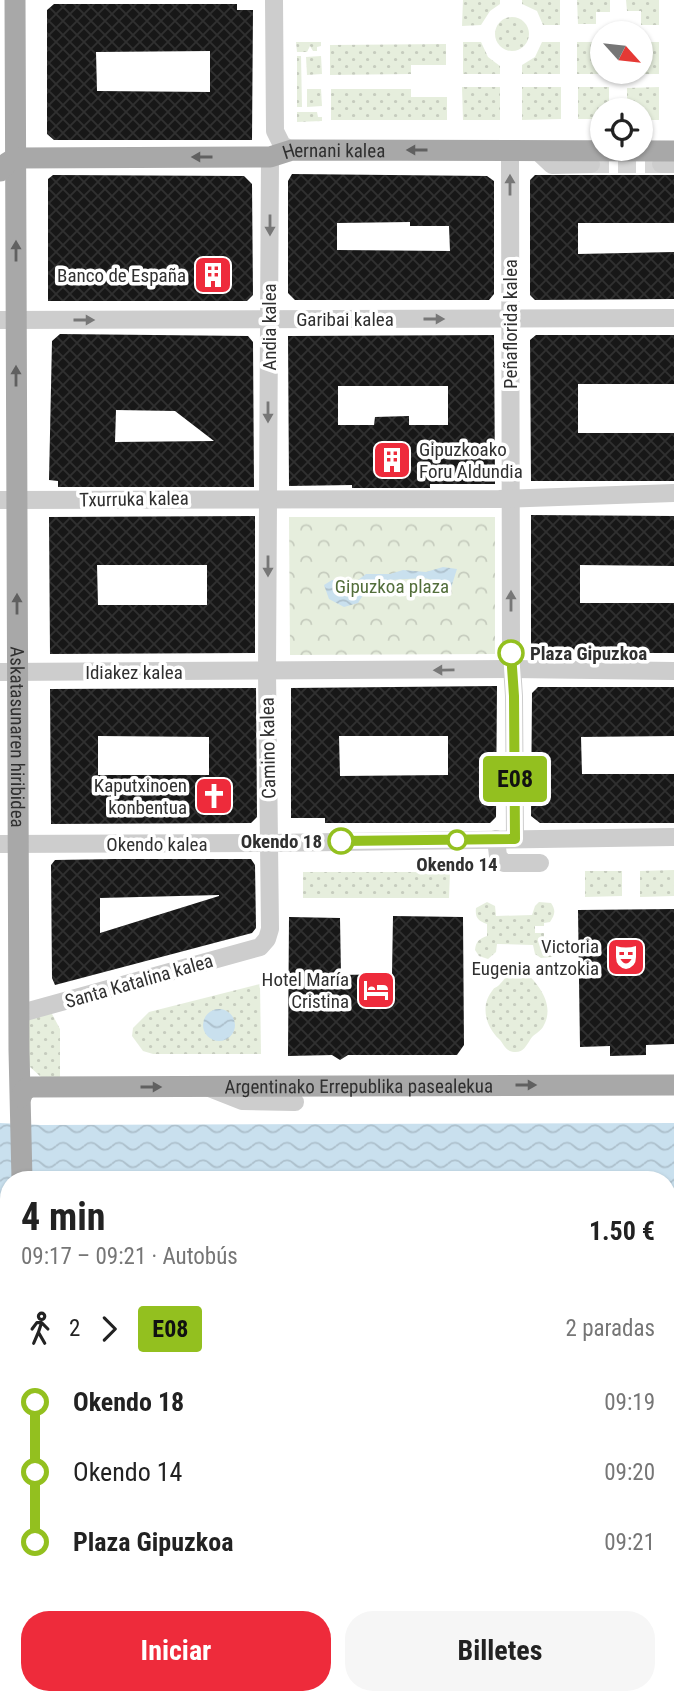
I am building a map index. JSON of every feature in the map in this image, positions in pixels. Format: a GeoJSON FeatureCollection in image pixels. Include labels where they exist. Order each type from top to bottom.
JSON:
{"type":"FeatureCollection","features":[{"type":"Feature","properties":{"kind":"main road","name":"Askatasunaren hiribidea"},"geometry":{"type":"LineString","coordinates":[[15,0],[8,164],[9,844],[19,1008],[22,1171]]}},
{"type":"Feature","properties":{"kind":"main road","name":"Hernani kalea"},"geometry":{"type":"LineString","coordinates":[[8,164],[270,157],[292,150],[536,150],[670,160]]}},
{"type":"Feature","properties":{"kind":"main road"},"geometry":{"type":"LineString","coordinates":[[0,1044],[33,1082],[44,1087]]}},
{"type":"Feature","properties":{"kind":"main road","name":"Argentinako Errepublika pasealekua"},"geometry":{"type":"LineString","coordinates":[[44,1087],[674,1085]]}},
{"type":"Feature","properties":{"kind":"main road"},"geometry":{"type":"LineString","coordinates":[[21,1097],[27,1088],[44,1087]]}},
{"type":"Feature","properties":{"kind":"street"},"geometry":{"type":"LineString","coordinates":[[274,0],[275,131],[282,145],[292,150]]}},
{"type":"Feature","properties":{"kind":"street","name":"Peñaflorida kalea"},"geometry":{"type":"LineString","coordinates":[[510,150],[511,498]]}},
{"type":"Feature","properties":{"kind":"street"},"geometry":{"type":"LineString","coordinates":[[536,150],[552,164],[590,164]]}},
{"type":"Feature","properties":{"kind":"street","name":"Andia kalea"},"geometry":{"type":"LineString","coordinates":[[268,498],[270,157]]}},
{"type":"Feature","properties":{"kind":"street"},"geometry":{"type":"LineString","coordinates":[[510,214],[529,214]]}},
{"type":"Feature","properties":{"kind":"street","name":"Garibai kalea"},"geometry":{"type":"LineString","coordinates":[[8,320],[674,318]]}},
{"type":"Feature","properties":{"kind":"street"},"geometry":{"type":"LineString","coordinates":[[674,493],[511,498],[268,498],[267,672],[512,669],[674,671]]}},
{"type":"Feature","properties":{"kind":"street","name":"Txurruka kalea"},"geometry":{"type":"LineString","coordinates":[[8,500],[268,498]]}},
{"type":"Feature","properties":{"kind":"street"},"geometry":{"type":"LineString","coordinates":[[511,498],[515,839]]}},
{"type":"Feature","properties":{"kind":"street","name":"Idiakez kalea"},"geometry":{"type":"LineString","coordinates":[[9,672],[267,672]]}},
{"type":"Feature","properties":{"kind":"street","name":"Camino kalea"},"geometry":{"type":"LineString","coordinates":[[260,947],[267,939],[270,929],[267,672]]}},
{"type":"Feature","properties":{"kind":"street","name":"Okendo kalea"},"geometry":{"type":"LineString","coordinates":[[9,844],[674,837]]}},
{"type":"Feature","properties":{"kind":"street"},"geometry":{"type":"LineString","coordinates":[[496,839],[498,856],[504,863],[540,863]]}},
{"type":"Feature","properties":{"kind":"street","name":"Santa Katalina kalea"},"geometry":{"type":"LineString","coordinates":[[19,1008],[260,947]]}},
{"type":"Feature","properties":{"kind":"street"},"geometry":{"type":"LineString","coordinates":[[206,1087],[242,1101],[295,1101]]}},
{"type":"Feature","properties":{"kind":"green space"},"geometry":{"type":"Polygon","coordinates":[[[463,0],[500,0],[500,4],[490,11],[481,25],[462,26],[463,0]]]}},
{"type":"Feature","properties":{"kind":"green space"},"geometry":{"type":"Polygon","coordinates":[[[522,0],[560,0],[560,25],[543,25],[537,11],[522,4],[522,0]]]}},
{"type":"Feature","properties":{"kind":"green space"},"geometry":{"type":"Polygon","coordinates":[[[577,0],[610,0],[610,12],[596,12],[596,21],[578,24],[577,0]]]}},
{"type":"Feature","properties":{"kind":"green space"},"geometry":{"type":"Polygon","coordinates":[[[626,0],[659,0],[659,25],[653,25],[653,21],[641,21],[641,11],[627,11],[626,0]]]}},
{"type":"Feature","properties":{"kind":"green space"},"geometry":{"type":"Polygon","coordinates":[[[512,17],[524,22],[529,34],[524,46],[512,51],[500,46],[495,34],[500,22],[512,17]]]}},
{"type":"Feature","properties":{"kind":"green space"},"geometry":{"type":"Polygon","coordinates":[[[296,42],[321,42],[321,46],[317,47],[317,51],[313,51],[310,46],[307,52],[297,52],[296,42]]]}},
{"type":"Feature","properties":{"kind":"green space"},"geometry":{"type":"Polygon","coordinates":[[[463,42],[481,42],[488,57],[500,66],[500,74],[463,74],[463,42]]]}},
{"type":"Feature","properties":{"kind":"green space"},"geometry":{"type":"Polygon","coordinates":[[[542,42],[560,42],[560,74],[522,74],[522,65],[535,57],[542,42]]]}},
{"type":"Feature","properties":{"kind":"green space"},"geometry":{"type":"Polygon","coordinates":[[[577,42],[590,42],[590,74],[577,74],[577,42]]]}},
{"type":"Feature","properties":{"kind":"green space"},"geometry":{"type":"Polygon","coordinates":[[[653,42],[659,42],[659,74],[653,74],[653,42]]]}},
{"type":"Feature","properties":{"kind":"green space"},"geometry":{"type":"Polygon","coordinates":[[[446,44],[446,65],[411,65],[411,74],[330,75],[330,45],[446,44]]]}},
{"type":"Feature","properties":{"kind":"green space"},"geometry":{"type":"Polygon","coordinates":[[[297,56],[301,56],[302,107],[297,107],[297,56]]]}},
{"type":"Feature","properties":{"kind":"green space"},"geometry":{"type":"Polygon","coordinates":[[[321,56],[322,74],[307,75],[306,57],[321,56]]]}},
{"type":"Feature","properties":{"kind":"green space"},"geometry":{"type":"Polygon","coordinates":[[[462,87],[500,87],[500,120],[463,120],[462,87]]]}},
{"type":"Feature","properties":{"kind":"green space"},"geometry":{"type":"Polygon","coordinates":[[[522,87],[561,87],[561,119],[522,120],[522,87]]]}},
{"type":"Feature","properties":{"kind":"green space"},"geometry":{"type":"Polygon","coordinates":[[[578,87],[609,87],[609,98],[590,98],[590,119],[578,119],[578,87]]]}},
{"type":"Feature","properties":{"kind":"green space"},"geometry":{"type":"Polygon","coordinates":[[[659,87],[659,120],[653,120],[653,98],[627,98],[627,88],[659,87]]]}},
{"type":"Feature","properties":{"kind":"green space"},"geometry":{"type":"Polygon","coordinates":[[[307,89],[321,89],[322,106],[307,107],[307,89]]]}},
{"type":"Feature","properties":{"kind":"green space"},"geometry":{"type":"Polygon","coordinates":[[[331,89],[411,89],[411,97],[447,97],[447,120],[331,120],[331,89]]]}},
{"type":"Feature","properties":{"kind":"green space"},"geometry":{"type":"Polygon","coordinates":[[[297,112],[317,112],[322,121],[297,122],[297,112]]]}},
{"type":"Feature","properties":{"kind":"green space","name":"Gipuzkoa plaza"},"geometry":{"type":"Polygon","coordinates":[[[289,517],[495,517],[495,654],[290,655],[289,517]]]}},
{"type":"Feature","properties":{"kind":"green space"},"geometry":{"type":"Polygon","coordinates":[[[674,870],[674,896],[640,897],[640,871],[674,870]]]}},
{"type":"Feature","properties":{"kind":"green space"},"geometry":{"type":"Polygon","coordinates":[[[585,871],[622,871],[622,896],[585,897],[585,871]]]}},
{"type":"Feature","properties":{"kind":"green space"},"geometry":{"type":"Polygon","coordinates":[[[303,872],[450,872],[449,898],[303,898],[303,872]]]}},
{"type":"Feature","properties":{"kind":"green space"},"geometry":{"type":"Polygon","coordinates":[[[487,902],[495,906],[496,916],[532,915],[539,902],[551,903],[553,917],[550,922],[544,923],[544,926],[535,926],[535,933],[544,933],[544,937],[554,941],[555,950],[552,957],[541,958],[535,954],[533,945],[497,944],[496,952],[488,959],[479,956],[475,947],[478,941],[487,936],[487,924],[478,919],[476,908],[487,902]]]}},
{"type":"Feature","properties":{"kind":"green space"},"geometry":{"type":"Polygon","coordinates":[[[514,969],[523,970],[534,981],[543,994],[547,1009],[543,1027],[524,1049],[517,1052],[507,1049],[494,1034],[486,1016],[488,997],[514,969]]]}},
{"type":"Feature","properties":{"kind":"green space"},"geometry":{"type":"Polygon","coordinates":[[[260,984],[261,1054],[153,1054],[143,1051],[132,1036],[133,1028],[149,1012],[260,984]]]}},
{"type":"Feature","properties":{"kind":"green space"},"geometry":{"type":"Polygon","coordinates":[[[51,1012],[60,1029],[60,1078],[42,1078],[28,1065],[29,1018],[51,1012]]]}},
{"type":"Feature","properties":{"kind":"water"},"geometry":{"type":"Polygon","coordinates":[[[443,567],[457,569],[450,591],[441,591],[438,581],[424,578],[372,581],[358,603],[344,607],[329,599],[324,585],[332,580],[358,580],[366,574],[390,574],[403,570],[426,572],[443,567]]]}},
{"type":"Feature","properties":{"kind":"water"},"geometry":{"type":"Polygon","coordinates":[[[219,1009],[230,1014],[235,1025],[230,1036],[219,1041],[208,1036],[203,1025],[208,1014],[219,1009]]]}},
{"type":"Feature","properties":{"kind":"water"},"geometry":{"type":"Polygon","coordinates":[[[0,1123],[674,1123],[674,1171],[0,1171],[0,1123]]]}},
{"type":"Feature","properties":{"kind":"building"},"geometry":{"type":"Polygon","coordinates":[[[54,4],[237,4],[237,10],[253,10],[252,140],[54,140],[47,134],[47,10],[54,4]],[[210,51],[96,52],[97,91],[210,92],[210,51]]]}},
{"type":"Feature","properties":{"kind":"building"},"geometry":{"type":"Polygon","coordinates":[[[292,174],[487,176],[494,181],[494,294],[489,300],[295,300],[288,293],[288,181],[292,174]],[[410,222],[337,223],[337,250],[450,251],[449,226],[410,226],[410,222]]]}},
{"type":"Feature","properties":{"kind":"building"},"geometry":{"type":"Polygon","coordinates":[[[53,175],[244,176],[252,184],[253,295],[247,301],[48,301],[48,179],[53,175]]]}},
{"type":"Feature","properties":{"kind":"building"},"geometry":{"type":"Polygon","coordinates":[[[535,175],[674,175],[674,223],[578,223],[578,254],[674,252],[674,299],[535,300],[530,295],[530,180],[535,175]]]}},
{"type":"Feature","properties":{"kind":"building"},"geometry":{"type":"Polygon","coordinates":[[[60,334],[248,336],[253,342],[254,487],[58,487],[58,481],[49,480],[52,341],[60,334]],[[116,410],[115,442],[214,441],[175,411],[116,410]]]}},
{"type":"Feature","properties":{"kind":"building"},"geometry":{"type":"Polygon","coordinates":[[[494,335],[495,484],[430,484],[430,488],[289,486],[288,336],[494,335]],[[338,386],[338,425],[374,425],[375,417],[409,416],[409,425],[448,425],[448,386],[338,386]]]}},
{"type":"Feature","properties":{"kind":"building"},"geometry":{"type":"Polygon","coordinates":[[[536,335],[674,335],[674,384],[578,384],[578,433],[674,433],[674,481],[531,481],[530,340],[536,335]]]}},
{"type":"Feature","properties":{"kind":"building"},"geometry":{"type":"Polygon","coordinates":[[[531,515],[674,516],[674,566],[580,565],[580,603],[674,603],[674,653],[531,653],[531,515]]]}},
{"type":"Feature","properties":{"kind":"building"},"geometry":{"type":"Polygon","coordinates":[[[255,516],[255,653],[50,654],[49,517],[255,516]],[[97,565],[98,605],[207,605],[207,565],[97,565]]]}},
{"type":"Feature","properties":{"kind":"building"},"geometry":{"type":"Polygon","coordinates":[[[497,686],[496,817],[490,823],[325,823],[325,818],[291,818],[291,688],[497,686]],[[339,736],[340,776],[448,775],[448,736],[339,736]]]}},
{"type":"Feature","properties":{"kind":"building"},"geometry":{"type":"Polygon","coordinates":[[[538,687],[674,687],[674,736],[581,737],[582,774],[674,774],[674,823],[540,823],[531,816],[532,693],[538,687]]]}},
{"type":"Feature","properties":{"kind":"building"},"geometry":{"type":"Polygon","coordinates":[[[256,688],[257,817],[251,823],[51,824],[50,689],[256,688]],[[98,736],[98,775],[209,775],[209,737],[98,736]]]}},
{"type":"Feature","properties":{"kind":"building"},"geometry":{"type":"Polygon","coordinates":[[[251,859],[255,865],[256,928],[252,933],[55,985],[52,978],[51,865],[55,860],[251,859]],[[219,896],[100,898],[100,933],[219,896]]]}},
{"type":"Feature","properties":{"kind":"building","name":"Victoria Eugenia antzokia"},"geometry":{"type":"Polygon","coordinates":[[[674,909],[674,1044],[646,1045],[646,1055],[610,1056],[610,1046],[580,1047],[578,910],[674,909]]]}},
{"type":"Feature","properties":{"kind":"building","name":"Hotel María Cristina"},"geometry":{"type":"Polygon","coordinates":[[[393,916],[463,917],[464,1045],[457,1055],[348,1055],[340,1060],[332,1055],[288,1056],[289,917],[340,918],[341,975],[392,974],[393,916]]]}},
{"type":"Feature","properties":{"kind":"tunnel"},"geometry":{"type":"LineString","coordinates":[[591,164],[661,164]]}},
{"type":"Feature","properties":{"kind":"bus line","name":"E08"},"geometry":{"type":"LineString","coordinates":[[341,841],[515,839],[511,653]]}},
{"type":"Feature","properties":{"kind":"place","name":"Banco de España"},"geometry":{"type":"Point","coordinates":[213,275]}},
{"type":"Feature","properties":{"kind":"place","name":"Gipuzkoako Foru Aldundia"},"geometry":{"type":"Point","coordinates":[392,460]}},
{"type":"Feature","properties":{"kind":"place","name":"Plaza Gipuzkoa"},"geometry":{"type":"Point","coordinates":[511,653]}},
{"type":"Feature","properties":{"kind":"place","name":"Kaputxinoen konbentua"},"geometry":{"type":"Point","coordinates":[214,796]}},
{"type":"Feature","properties":{"kind":"place","name":"Okendo 14"},"geometry":{"type":"Point","coordinates":[457,840]}},
{"type":"Feature","properties":{"kind":"place","name":"Okendo 18"},"geometry":{"type":"Point","coordinates":[341,841]}},
{"type":"Feature","properties":{"kind":"place","name":"Victoria Eugenia antzokia"},"geometry":{"type":"Point","coordinates":[626,957]}},
{"type":"Feature","properties":{"kind":"place","name":"Hotel María Cristina"},"geometry":{"type":"Point","coordinates":[376,990]}}]}
